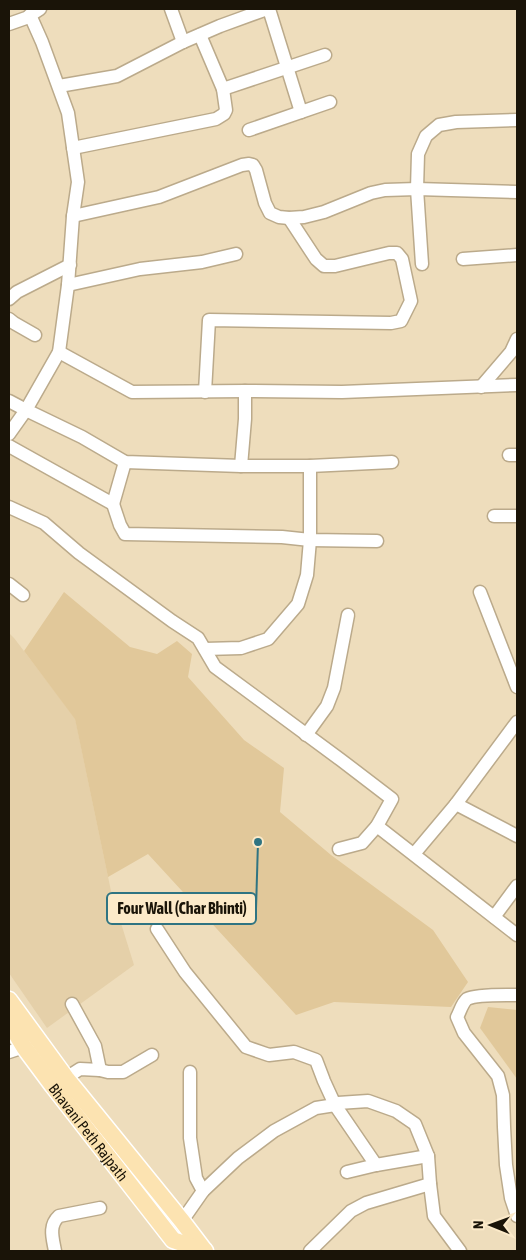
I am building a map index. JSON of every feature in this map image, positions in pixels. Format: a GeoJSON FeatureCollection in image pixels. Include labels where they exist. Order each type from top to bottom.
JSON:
{"type":"FeatureCollection","features":[{"type":"Feature","properties":{"kind":"main road"},"geometry":{"type":"LineString","coordinates":[[9,1000],[66,1078],[182,1221],[204,1251]]}},
{"type":"Feature","properties":{"kind":"main road","name":"Bhavani Peth Rajpath"},"geometry":{"type":"LineString","coordinates":[[9,1022],[17,1049],[54,1086],[172,1246]]}},
{"type":"Feature","properties":{"kind":"main road"},"geometry":{"type":"LineString","coordinates":[[182,1221],[172,1246],[204,1251]]}},
{"type":"Feature","properties":{"kind":"street"},"geometry":{"type":"LineString","coordinates":[[171,9],[182,42]]}},
{"type":"Feature","properties":{"kind":"street"},"geometry":{"type":"LineString","coordinates":[[59,86],[117,76],[182,42],[268,9],[301,112]]}},
{"type":"Feature","properties":{"kind":"street"},"geometry":{"type":"LineString","coordinates":[[9,24],[26,18],[35,12],[42,42],[68,113],[78,182],[68,285],[59,352],[26,410],[9,434]]}},
{"type":"Feature","properties":{"kind":"street"},"geometry":{"type":"LineString","coordinates":[[73,148],[216,119],[224,114],[226,110],[222,90],[200,35]]}},
{"type":"Feature","properties":{"kind":"street"},"geometry":{"type":"LineString","coordinates":[[222,90],[325,56]]}},
{"type":"Feature","properties":{"kind":"street"},"geometry":{"type":"LineString","coordinates":[[249,130],[330,102]]}},
{"type":"Feature","properties":{"kind":"street"},"geometry":{"type":"LineString","coordinates":[[422,264],[417,189],[418,154],[426,136],[439,125],[456,122],[517,120]]}},
{"type":"Feature","properties":{"kind":"street"},"geometry":{"type":"LineString","coordinates":[[74,216],[159,197],[249,164],[253,165],[256,170],[265,203],[270,213],[279,217],[289,218],[324,212],[371,193],[385,190],[517,192]]}},
{"type":"Feature","properties":{"kind":"street"},"geometry":{"type":"LineString","coordinates":[[205,392],[209,320],[392,324],[401,321],[411,301],[402,259],[397,253],[389,253],[335,266],[324,266],[316,259],[289,218]]}},
{"type":"Feature","properties":{"kind":"street"},"geometry":{"type":"LineString","coordinates":[[68,285],[140,269],[202,262],[236,254]]}},
{"type":"Feature","properties":{"kind":"street"},"geometry":{"type":"LineString","coordinates":[[463,259],[517,255]]}},
{"type":"Feature","properties":{"kind":"street"},"geometry":{"type":"LineString","coordinates":[[9,299],[17,292],[70,265]]}},
{"type":"Feature","properties":{"kind":"street"},"geometry":{"type":"LineString","coordinates":[[9,319],[35,335]]}},
{"type":"Feature","properties":{"kind":"street"},"geometry":{"type":"LineString","coordinates":[[481,387],[511,352],[517,339]]}},
{"type":"Feature","properties":{"kind":"street"},"geometry":{"type":"LineString","coordinates":[[59,352],[132,392],[342,392],[517,385]]}},
{"type":"Feature","properties":{"kind":"street"},"geometry":{"type":"LineString","coordinates":[[241,466],[245,391]]}},
{"type":"Feature","properties":{"kind":"street"},"geometry":{"type":"LineString","coordinates":[[9,401],[82,437],[125,462],[241,466],[310,466],[392,462]]}},
{"type":"Feature","properties":{"kind":"street"},"geometry":{"type":"LineString","coordinates":[[9,446],[113,504]]}},
{"type":"Feature","properties":{"kind":"street"},"geometry":{"type":"LineString","coordinates":[[125,462],[113,504],[125,534],[377,541]]}},
{"type":"Feature","properties":{"kind":"street"},"geometry":{"type":"LineString","coordinates":[[205,649],[241,648],[268,639],[298,604],[307,575],[310,540],[310,466]]}},
{"type":"Feature","properties":{"kind":"street"},"geometry":{"type":"LineString","coordinates":[[9,507],[44,523],[79,554],[198,638],[215,668],[392,799],[377,826],[362,842],[339,849]]}},
{"type":"Feature","properties":{"kind":"street"},"geometry":{"type":"LineString","coordinates":[[494,516],[517,516]]}},
{"type":"Feature","properties":{"kind":"street"},"geometry":{"type":"LineString","coordinates":[[9,584],[23,595]]}},
{"type":"Feature","properties":{"kind":"street"},"geometry":{"type":"LineString","coordinates":[[480,592],[517,687]]}},
{"type":"Feature","properties":{"kind":"street"},"geometry":{"type":"LineString","coordinates":[[306,735],[327,706],[334,688],[348,615]]}},
{"type":"Feature","properties":{"kind":"street"},"geometry":{"type":"LineString","coordinates":[[414,854],[456,804],[517,722]]}},
{"type":"Feature","properties":{"kind":"street"},"geometry":{"type":"LineString","coordinates":[[456,804],[517,836]]}},
{"type":"Feature","properties":{"kind":"street"},"geometry":{"type":"LineString","coordinates":[[377,826],[517,934]]}},
{"type":"Feature","properties":{"kind":"street"},"geometry":{"type":"LineString","coordinates":[[494,917],[517,886]]}},
{"type":"Feature","properties":{"kind":"street"},"geometry":{"type":"LineString","coordinates":[[157,929],[185,972],[246,1047],[269,1055],[294,1052],[316,1060],[335,1106],[376,1165]]}},
{"type":"Feature","properties":{"kind":"street"},"geometry":{"type":"LineString","coordinates":[[517,995],[479,997],[467,1000],[457,1018],[464,1033],[498,1076],[503,1095],[507,1173],[511,1198],[517,1216]]}},
{"type":"Feature","properties":{"kind":"street"},"geometry":{"type":"LineString","coordinates":[[72,1004],[95,1046],[100,1070]]}},
{"type":"Feature","properties":{"kind":"street"},"geometry":{"type":"LineString","coordinates":[[66,1078],[80,1069],[123,1072],[152,1055]]}},
{"type":"Feature","properties":{"kind":"street"},"geometry":{"type":"LineString","coordinates":[[190,1072],[190,1138],[196,1178],[203,1191]]}},
{"type":"Feature","properties":{"kind":"street"},"geometry":{"type":"LineString","coordinates":[[182,1221],[203,1191],[238,1158],[274,1132],[316,1108],[335,1106],[338,1102],[368,1101],[396,1111],[415,1124],[428,1156],[434,1216],[460,1251]]}},
{"type":"Feature","properties":{"kind":"street"},"geometry":{"type":"LineString","coordinates":[[347,1172],[428,1156]]}},
{"type":"Feature","properties":{"kind":"street"},"geometry":{"type":"LineString","coordinates":[[310,1251],[352,1212],[366,1204],[430,1184]]}},
{"type":"Feature","properties":{"kind":"street"},"geometry":{"type":"LineString","coordinates":[[55,1251],[52,1225],[59,1216],[100,1208]]}},
{"type":"Feature","properties":{"kind":"shaded area"},"geometry":{"type":"Polygon","coordinates":[[[64,592],[130,647],[157,654],[177,641],[192,654],[188,677],[244,740],[284,768],[280,812],[331,855],[433,930],[468,982],[451,1007],[334,1002],[296,1015],[148,854],[108,877],[75,719],[24,651],[64,592]]]}},
{"type":"Feature","properties":{"kind":"shaded area"},"geometry":{"type":"Polygon","coordinates":[[[9,633],[75,718],[111,891],[134,965],[47,1028],[9,973],[9,633]]]}},
{"type":"Feature","properties":{"kind":"shaded area"},"geometry":{"type":"Polygon","coordinates":[[[488,1007],[517,1010],[517,1079],[480,1028],[488,1007]]]}},
{"type":"Feature","properties":{"kind":"place","name":"Four Wall (Char Bhinti)"},"geometry":{"type":"Point","coordinates":[258,842]}}]}
